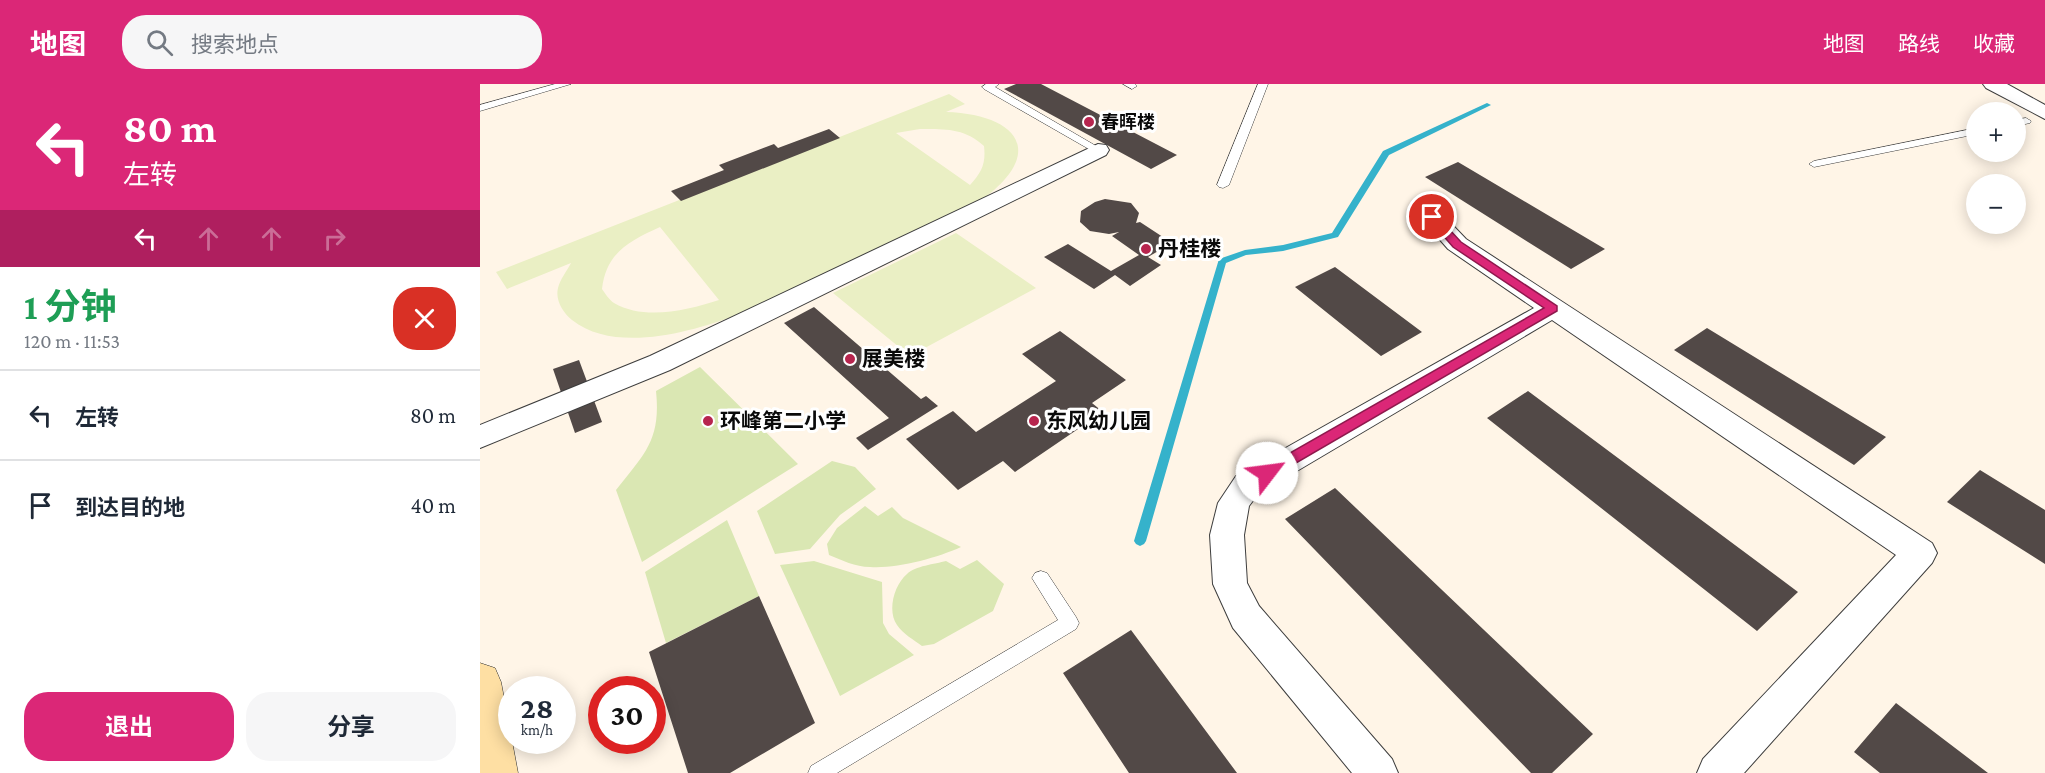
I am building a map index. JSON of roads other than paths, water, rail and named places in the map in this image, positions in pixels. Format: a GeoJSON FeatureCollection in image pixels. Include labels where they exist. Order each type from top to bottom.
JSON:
{"type":"FeatureCollection","features":[{"type":"Feature","properties":{"kind":"main road"},"geometry":{"type":"LineString","coordinates":[[480,682],[496,773]]}},
{"type":"Feature","properties":{"kind":"street"},"geometry":{"type":"LineString","coordinates":[[1976,84],[2003,102]]}},
{"type":"Feature","properties":{"kind":"street"},"geometry":{"type":"LineString","coordinates":[[1993,84],[2010,102]]}},
{"type":"Feature","properties":{"kind":"street"},"geometry":{"type":"LineString","coordinates":[[2026,117],[2045,130]]}},
{"type":"Feature","properties":{"kind":"street"},"geometry":{"type":"LineString","coordinates":[[480,437],[660,363],[1098,150]]}},
{"type":"Feature","properties":{"kind":"street"},"geometry":{"type":"LineString","coordinates":[[1432,217],[1457,244],[1920,553],[1727,769]]}},
{"type":"Feature","properties":{"kind":"street"},"geometry":{"type":"LineString","coordinates":[[1378,773],[1246,617],[1230,584],[1227,535],[1234,503],[1246,485],[1553,308]]}},
{"type":"Feature","properties":{"kind":"lane"},"geometry":{"type":"LineString","coordinates":[[480,108],[566,84]]}},
{"type":"Feature","properties":{"kind":"lane"},"geometry":{"type":"LineString","coordinates":[[994,84],[987,87],[1098,150]]}},
{"type":"Feature","properties":{"kind":"lane"},"geometry":{"type":"LineString","coordinates":[[1223,185],[1263,84]]}},
{"type":"Feature","properties":{"kind":"lane"},"geometry":{"type":"LineString","coordinates":[[1814,164],[1966,133]]}},
{"type":"Feature","properties":{"kind":"lane"},"geometry":{"type":"LineString","coordinates":[[818,773],[1070,623],[1041,578]]}},
{"type":"Feature","properties":{"kind":"waterway"},"geometry":{"type":"LineString","coordinates":[[1140,541],[1222,261],[1245,253],[1283,248],[1335,235],[1386,153],[1487,105]]}},
{"type":"Feature","properties":{"kind":"place","name":"春晖楼"},"geometry":{"type":"Point","coordinates":[1089,122]}},
{"type":"Feature","properties":{"kind":"place","name":"丹桂楼"},"geometry":{"type":"Point","coordinates":[1146,249]}},
{"type":"Feature","properties":{"kind":"place","name":"展美楼"},"geometry":{"type":"Point","coordinates":[850,359]}},
{"type":"Feature","properties":{"kind":"place","name":"环峰第二小学"},"geometry":{"type":"Point","coordinates":[708,421]}},
{"type":"Feature","properties":{"kind":"place","name":"东风幼儿园"},"geometry":{"type":"Point","coordinates":[1034,421]}}]}
